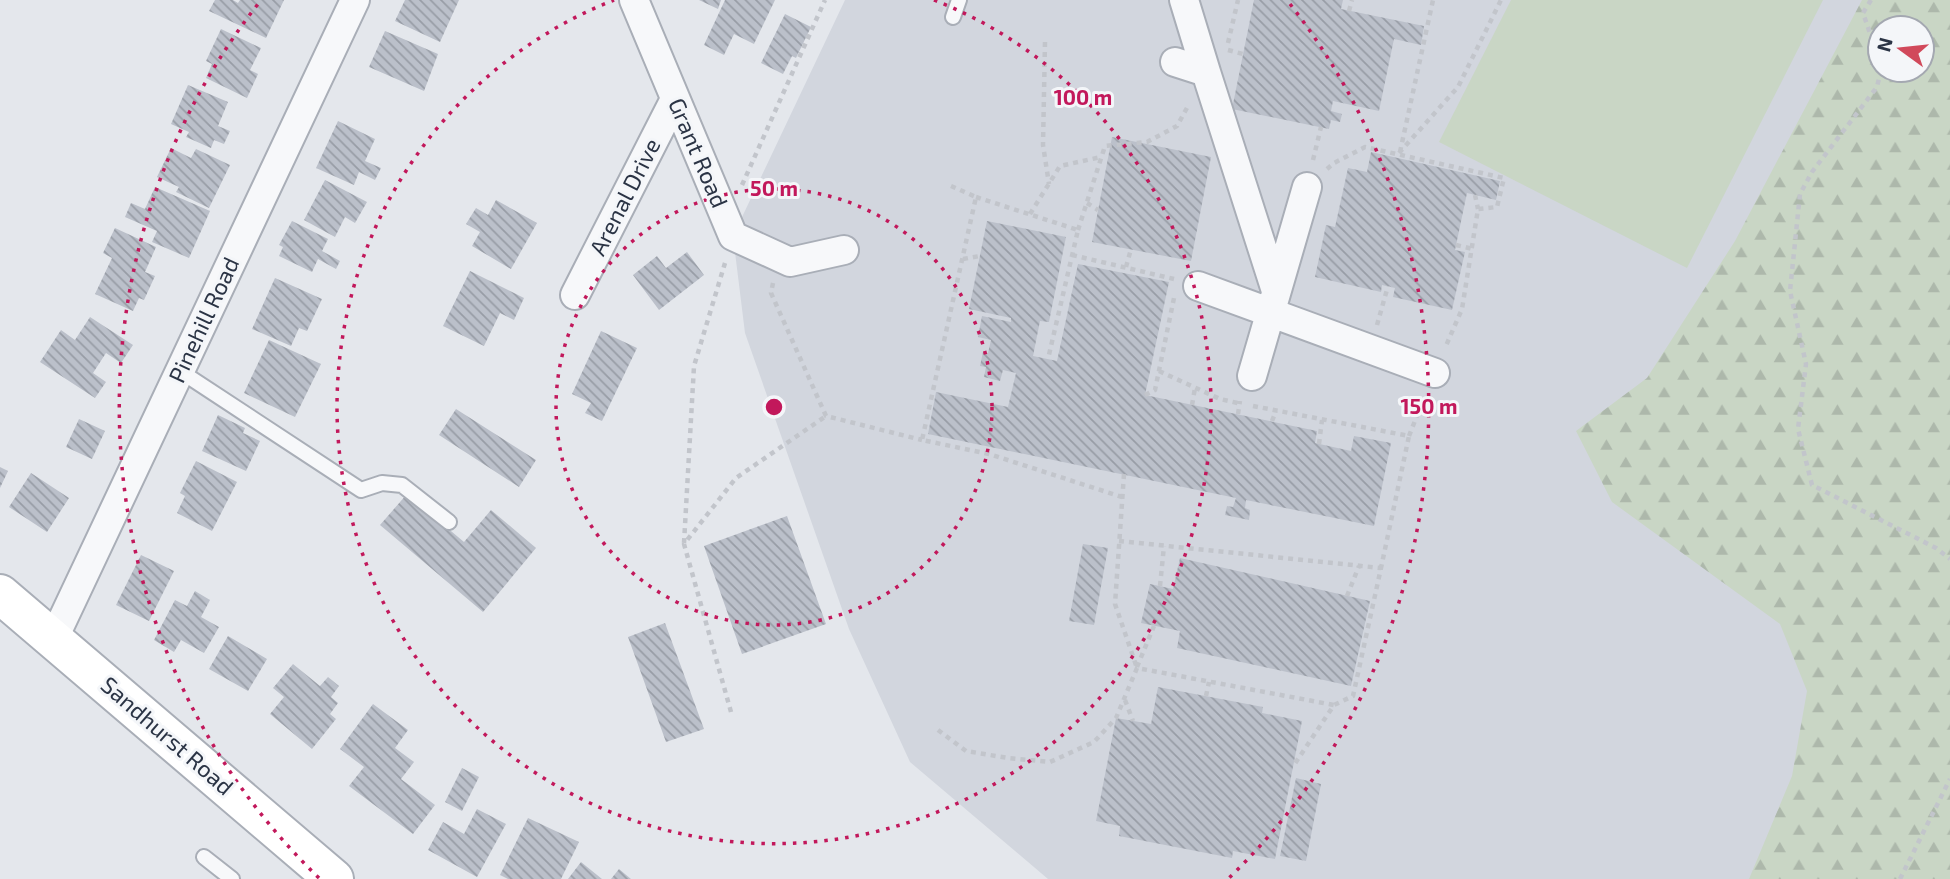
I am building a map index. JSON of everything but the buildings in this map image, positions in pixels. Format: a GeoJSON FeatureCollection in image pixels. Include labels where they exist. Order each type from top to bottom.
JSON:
{"type":"FeatureCollection","features":[{"type":"Feature","properties":{"kind":"street","name":"Pinehill Road"},"geometry":{"type":"LineString","coordinates":[[53,640],[355,0]]}},
{"type":"Feature","properties":{"kind":"street","name":"Grant Road"},"geometry":{"type":"LineString","coordinates":[[634,0],[729,228],[790,262],[844,250]]}},
{"type":"Feature","properties":{"kind":"street"},"geometry":{"type":"LineString","coordinates":[[1184,0],[1273,301]]}},
{"type":"Feature","properties":{"kind":"street"},"geometry":{"type":"LineString","coordinates":[[1175,62],[1206,72]]}},
{"type":"Feature","properties":{"kind":"street","name":"Arenal Drive"},"geometry":{"type":"LineString","coordinates":[[575,295],[675,100]]}},
{"type":"Feature","properties":{"kind":"street"},"geometry":{"type":"LineString","coordinates":[[1252,376],[1307,187]]}},
{"type":"Feature","properties":{"kind":"street"},"geometry":{"type":"LineString","coordinates":[[1184,287],[1273,301],[1369,349],[1435,373]]}},
{"type":"Feature","properties":{"kind":"street","name":"Sandhurst Road"},"geometry":{"type":"LineString","coordinates":[[0,594],[331,878]]}},
{"type":"Feature","properties":{"kind":"lane"},"geometry":{"type":"LineString","coordinates":[[953,17],[959,0]]}},
{"type":"Feature","properties":{"kind":"lane"},"geometry":{"type":"LineString","coordinates":[[180,371],[361,490],[382,482],[402,485],[449,522]]}},
{"type":"Feature","properties":{"kind":"lane"},"geometry":{"type":"LineString","coordinates":[[204,857],[232,879]]}},
{"type":"Feature","properties":{"kind":"path"},"geometry":{"type":"LineString","coordinates":[[730,712],[684,544],[694,366],[729,228],[825,0]]}},
{"type":"Feature","properties":{"kind":"path"},"geometry":{"type":"LineString","coordinates":[[1349,11],[1352,0]]}},
{"type":"Feature","properties":{"kind":"path"},"geometry":{"type":"LineString","coordinates":[[1399,153],[1433,0]]}},
{"type":"Feature","properties":{"kind":"path"},"geometry":{"type":"LineString","coordinates":[[1399,153],[1458,87],[1501,0]]}},
{"type":"Feature","properties":{"kind":"path"},"geometry":{"type":"LineString","coordinates":[[1866,22],[1863,13],[1871,0]]}},
{"type":"Feature","properties":{"kind":"path"},"geometry":{"type":"LineString","coordinates":[[1045,42],[1043,145],[1049,184]]}},
{"type":"Feature","properties":{"kind":"path"},"geometry":{"type":"LineString","coordinates":[[1227,50],[1243,54]]}},
{"type":"Feature","properties":{"kind":"path"},"geometry":{"type":"LineString","coordinates":[[1048,359],[1078,230],[1105,146],[1147,142],[1177,126],[1206,72]]}},
{"type":"Feature","properties":{"kind":"path"},"geometry":{"type":"LineString","coordinates":[[1878,84],[1812,172],[1800,194],[1790,290],[1806,364],[1798,429],[1812,485],[1936,548],[1950,559]]}},
{"type":"Feature","properties":{"kind":"path"},"geometry":{"type":"LineString","coordinates":[[1307,187],[1321,127]]}},
{"type":"Feature","properties":{"kind":"path"},"geometry":{"type":"LineString","coordinates":[[1307,187],[1334,163],[1365,147],[1504,178],[1497,207],[1478,209]]}},
{"type":"Feature","properties":{"kind":"path"},"geometry":{"type":"LineString","coordinates":[[1030,214],[1060,166],[1101,157]]}},
{"type":"Feature","properties":{"kind":"path"},"geometry":{"type":"LineString","coordinates":[[951,186],[976,197],[1078,230]]}},
{"type":"Feature","properties":{"kind":"path"},"geometry":{"type":"LineString","coordinates":[[1294,765],[1334,705],[1353,696],[1409,436],[1462,309],[1478,209],[1475,195]]}},
{"type":"Feature","properties":{"kind":"path"},"geometry":{"type":"LineString","coordinates":[[922,440],[976,197]]}},
{"type":"Feature","properties":{"kind":"path"},"geometry":{"type":"LineString","coordinates":[[1087,203],[1098,210]]}},
{"type":"Feature","properties":{"kind":"path"},"geometry":{"type":"LineString","coordinates":[[1456,245],[1473,249]]}},
{"type":"Feature","properties":{"kind":"path"},"geometry":{"type":"LineString","coordinates":[[1126,267],[1131,249]]}},
{"type":"Feature","properties":{"kind":"path"},"geometry":{"type":"LineString","coordinates":[[1072,255],[1126,267],[1184,287],[1155,390],[1145,395]]}},
{"type":"Feature","properties":{"kind":"path"},"geometry":{"type":"LineString","coordinates":[[776,256],[771,293],[826,416]]}},
{"type":"Feature","properties":{"kind":"path"},"geometry":{"type":"LineString","coordinates":[[963,259],[980,256]]}},
{"type":"Feature","properties":{"kind":"path"},"geometry":{"type":"LineString","coordinates":[[1369,349],[1388,286]]}},
{"type":"Feature","properties":{"kind":"path"},"geometry":{"type":"LineString","coordinates":[[1159,371],[1220,399],[1409,436]]}},
{"type":"Feature","properties":{"kind":"path"},"geometry":{"type":"LineString","coordinates":[[1192,405],[1195,388]]}},
{"type":"Feature","properties":{"kind":"path"},"geometry":{"type":"LineString","coordinates":[[1238,414],[1239,403]]}},
{"type":"Feature","properties":{"kind":"path"},"geometry":{"type":"LineString","coordinates":[[1272,421],[1276,411]]}},
{"type":"Feature","properties":{"kind":"path"},"geometry":{"type":"LineString","coordinates":[[684,544],[736,478],[826,416],[989,454],[1122,497]]}},
{"type":"Feature","properties":{"kind":"path"},"geometry":{"type":"LineString","coordinates":[[1319,444],[1322,420]]}},
{"type":"Feature","properties":{"kind":"path"},"geometry":{"type":"LineString","coordinates":[[1124,474],[1115,604],[1137,668]]}},
{"type":"Feature","properties":{"kind":"path"},"geometry":{"type":"LineString","coordinates":[[1119,541],[1381,568]]}},
{"type":"Feature","properties":{"kind":"path"},"geometry":{"type":"LineString","coordinates":[[1160,586],[1164,546]]}},
{"type":"Feature","properties":{"kind":"path"},"geometry":{"type":"LineString","coordinates":[[1347,596],[1359,566]]}},
{"type":"Feature","properties":{"kind":"path"},"geometry":{"type":"LineString","coordinates":[[939,730],[965,751],[1050,762],[1094,742],[1116,718],[1154,626]]}},
{"type":"Feature","properties":{"kind":"path"},"geometry":{"type":"LineString","coordinates":[[1137,668],[1334,705]]}},
{"type":"Feature","properties":{"kind":"path"},"geometry":{"type":"LineString","coordinates":[[1206,696],[1209,682]]}},
{"type":"Feature","properties":{"kind":"path"},"geometry":{"type":"LineString","coordinates":[[1124,699],[1133,721]]}},
{"type":"Feature","properties":{"kind":"path"},"geometry":{"type":"LineString","coordinates":[[1900,879],[1950,779]]}},
{"type":"Feature","properties":{"kind":"shaded area"},"geometry":{"type":"Polygon","coordinates":[[[845,0],[1879,0],[1871,14],[1866,14],[1866,24],[1665,387],[1950,540],[1807,879],[1048,879],[910,762],[849,629],[745,333],[733,236],[845,0]]]}},
{"type":"Feature","properties":{"kind":"green space"},"geometry":{"type":"Polygon","coordinates":[[[1511,0],[1823,0],[1687,268],[1439,142],[1511,0]]]}},
{"type":"Feature","properties":{"kind":"green space"},"geometry":{"type":"Polygon","coordinates":[[[1862,0],[1950,0],[1950,879],[1749,879],[1792,776],[1807,691],[1780,624],[1612,502],[1576,431],[1647,378],[1735,241],[1862,0]]]}}]}
